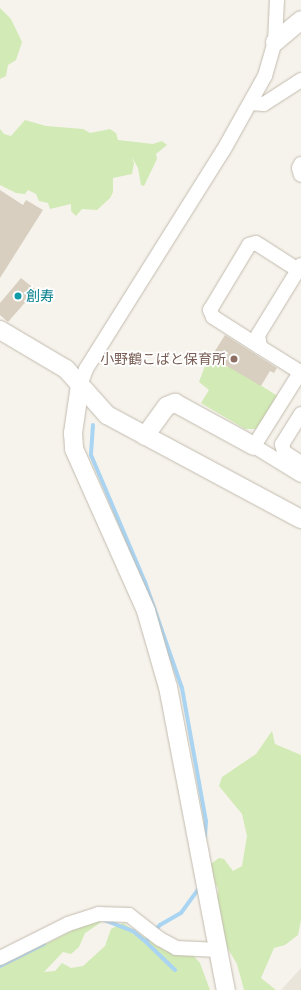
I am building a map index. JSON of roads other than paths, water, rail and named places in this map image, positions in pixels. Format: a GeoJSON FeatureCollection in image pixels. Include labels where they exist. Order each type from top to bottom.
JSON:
{"type":"FeatureCollection","features":[{"type":"Feature","properties":{"kind":"street"},"geometry":{"type":"LineString","coordinates":[[226,990],[163,666],[146,611],[74,449],[73,434],[80,385],[86,369],[251,103],[265,76],[275,42],[277,0]]}},
{"type":"Feature","properties":{"kind":"street"},"geometry":{"type":"LineString","coordinates":[[275,42],[301,20]]}},
{"type":"Feature","properties":{"kind":"street"},"geometry":{"type":"LineString","coordinates":[[251,103],[264,104],[301,80]]}},
{"type":"Feature","properties":{"kind":"street"},"geometry":{"type":"LineString","coordinates":[[301,164],[299,168],[301,175]]}},
{"type":"Feature","properties":{"kind":"street"},"geometry":{"type":"LineString","coordinates":[[254,446],[300,372],[260,347],[213,317],[210,310],[249,244],[256,243],[299,267],[258,335],[260,347]]}},
{"type":"Feature","properties":{"kind":"street"},"geometry":{"type":"LineString","coordinates":[[0,330],[66,369],[107,414],[145,436],[301,519]]}},
{"type":"Feature","properties":{"kind":"street"},"geometry":{"type":"LineString","coordinates":[[145,436],[167,406],[175,403],[254,446],[301,475]]}},
{"type":"Feature","properties":{"kind":"street"},"geometry":{"type":"LineString","coordinates":[[301,414],[282,444],[284,452],[301,463]]}},
{"type":"Feature","properties":{"kind":"street"},"geometry":{"type":"LineString","coordinates":[[0,958],[68,924],[85,917],[102,914],[129,915],[160,940],[176,948],[219,950]]}},
{"type":"Feature","properties":{"kind":"waterway"},"geometry":{"type":"LineString","coordinates":[[93,425],[91,455],[145,582],[182,688],[206,821],[205,837]]}},
{"type":"Feature","properties":{"kind":"waterway"},"geometry":{"type":"LineString","coordinates":[[175,970],[146,942],[160,925],[181,913],[200,887]]}},
{"type":"Feature","properties":{"kind":"waterway"},"geometry":{"type":"LineString","coordinates":[[104,920],[133,931],[146,942]]}},
{"type":"Feature","properties":{"kind":"waterway"},"geometry":{"type":"LineString","coordinates":[[0,966],[44,944]]}},
{"type":"Feature","properties":{"kind":"place","name":"創寿"},"geometry":{"type":"Point","coordinates":[18,296]}},
{"type":"Feature","properties":{"kind":"place","name":"小野鶴こばと保育所"},"geometry":{"type":"Point","coordinates":[234,359]}}]}
